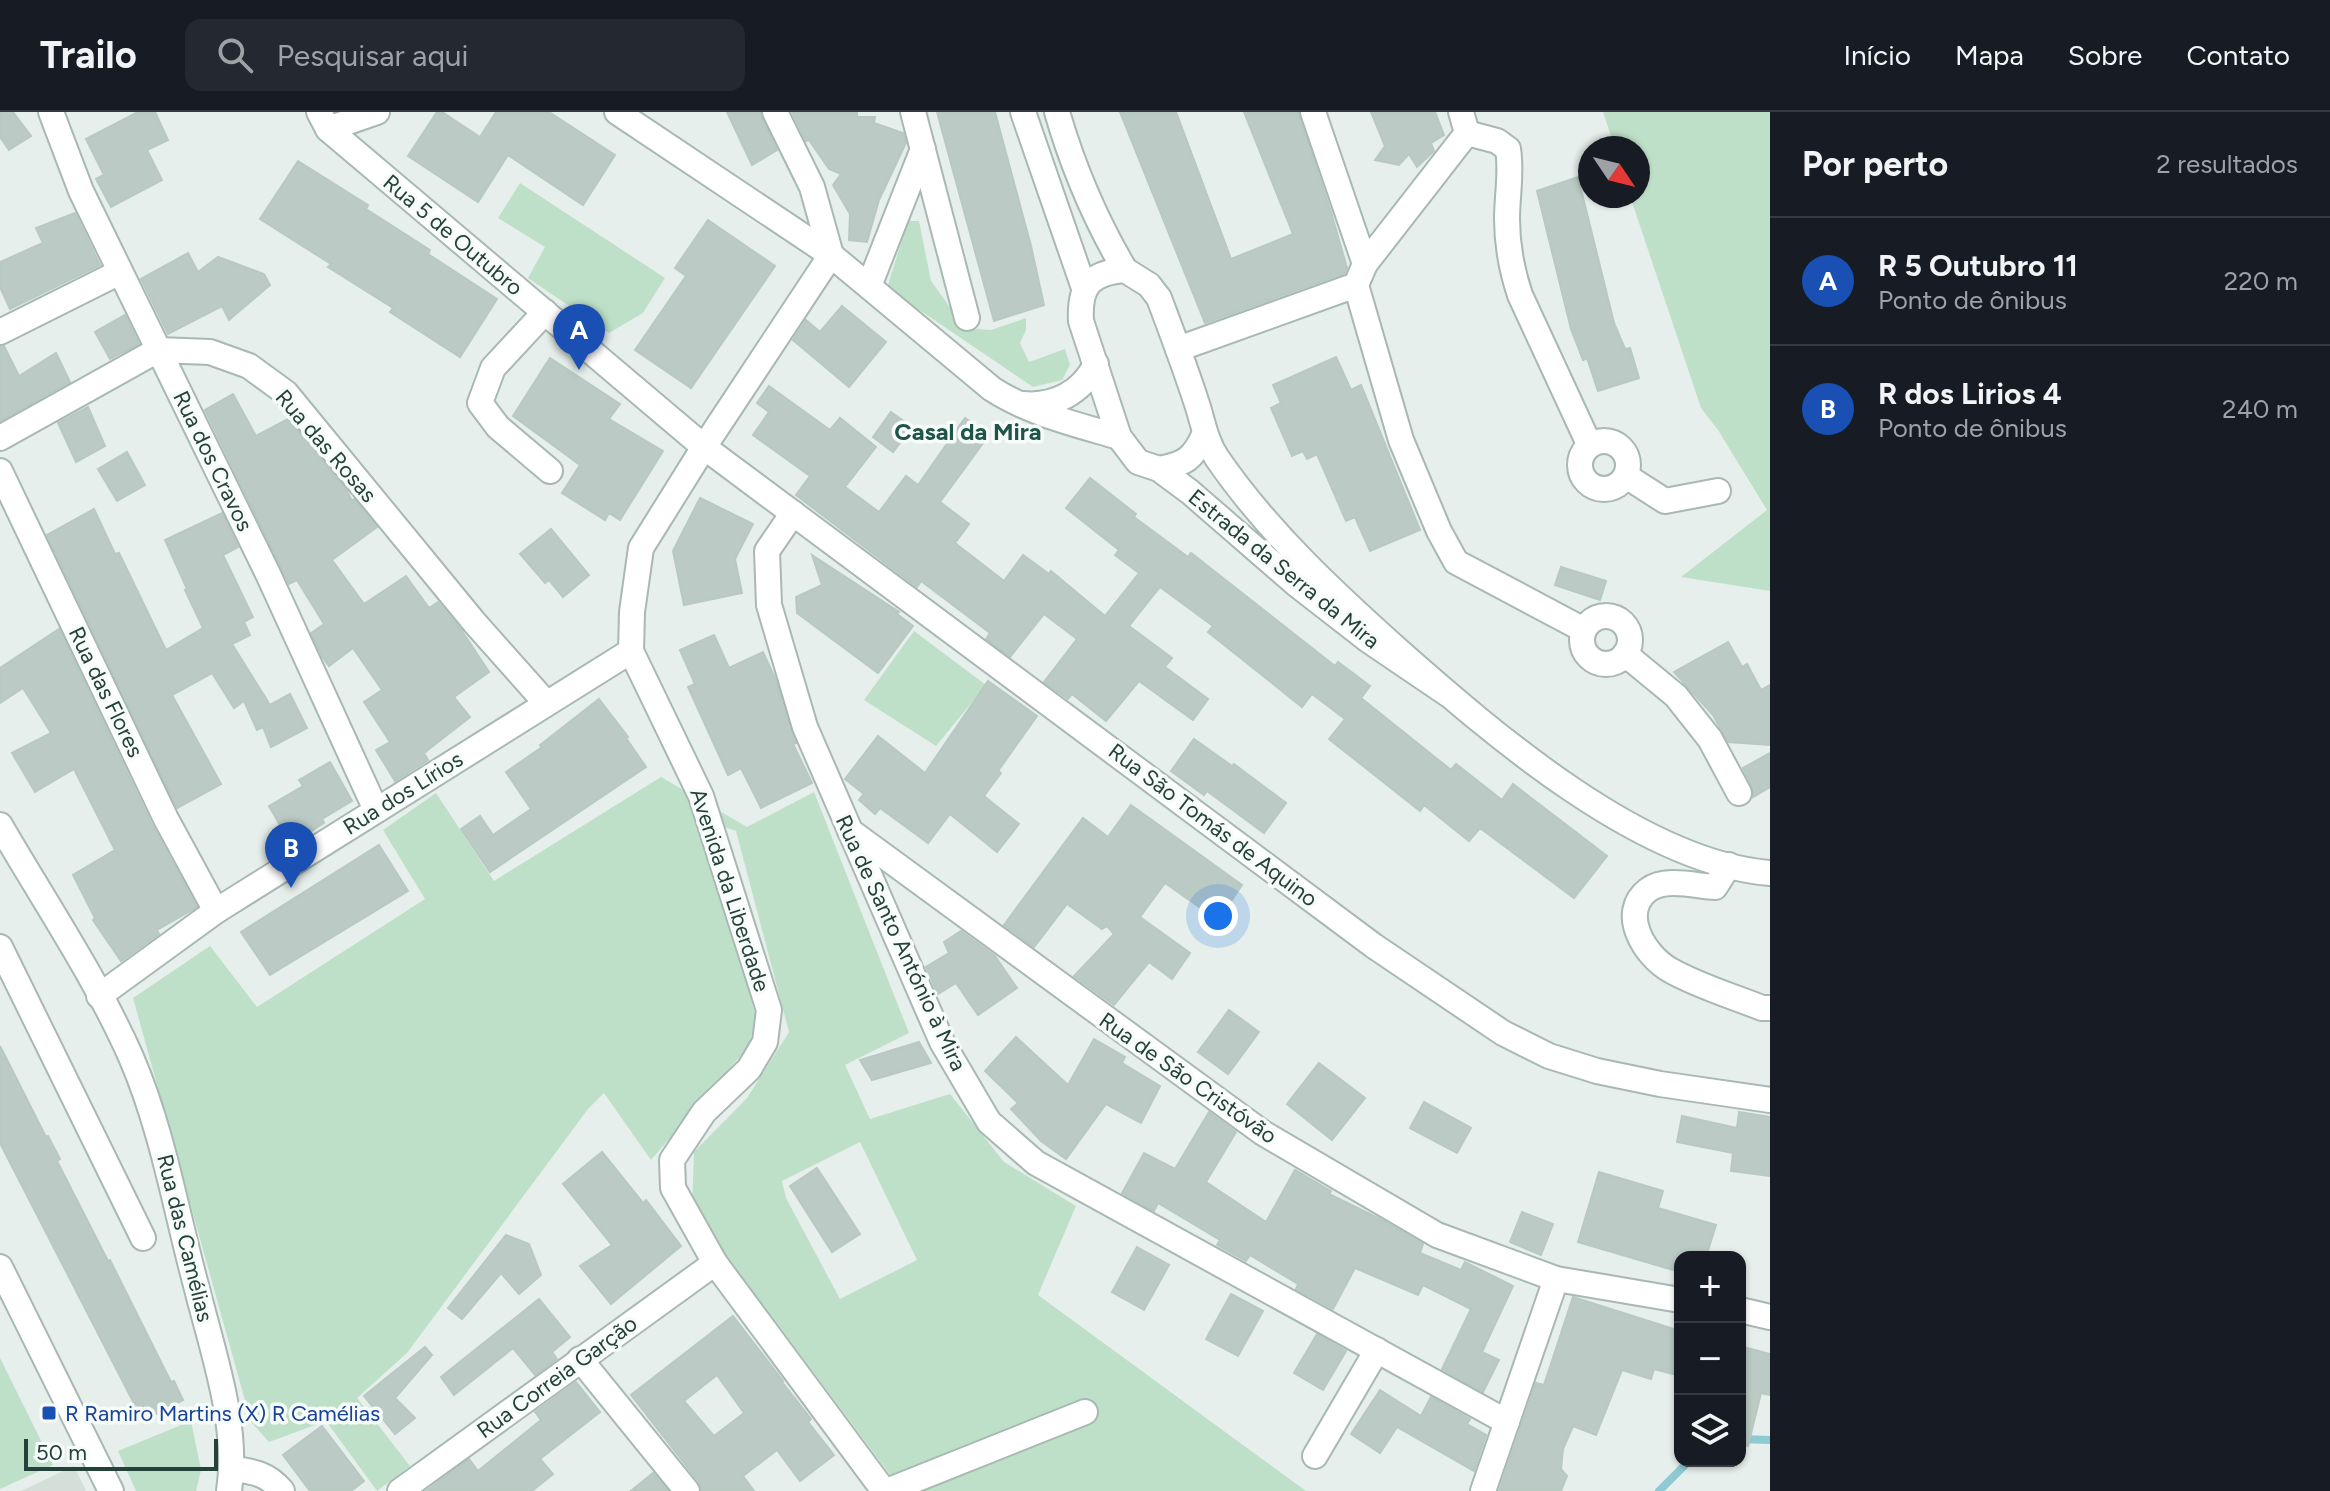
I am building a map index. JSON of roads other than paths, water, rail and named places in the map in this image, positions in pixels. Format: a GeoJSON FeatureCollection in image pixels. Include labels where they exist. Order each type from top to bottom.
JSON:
{"type":"FeatureCollection","features":[{"type":"Feature","properties":{"kind":"street","name":"Rua dos Cravos"},"geometry":{"type":"LineString","coordinates":[[51,112],[81,191],[268,574],[376,810]]}},
{"type":"Feature","properties":{"kind":"street"},"geometry":{"type":"LineString","coordinates":[[323,121],[377,112]]}},
{"type":"Feature","properties":{"kind":"street"},"geometry":{"type":"LineString","coordinates":[[617,112],[831,255],[992,389],[1014,403],[1041,414],[1119,437]]}},
{"type":"Feature","properties":{"kind":"street"},"geometry":{"type":"LineString","coordinates":[[775,112],[812,187],[831,255]]}},
{"type":"Feature","properties":{"kind":"street"},"geometry":{"type":"LineString","coordinates":[[913,112],[967,318]]}},
{"type":"Feature","properties":{"kind":"street","name":"Estrada da Serra da Mira"},"geometry":{"type":"LineString","coordinates":[[1023,112],[1084,288],[1080,301],[1081,321],[1119,437],[1138,462],[1159,469],[1190,492],[1320,603],[1588,800],[1626,823],[1683,850],[1729,865],[1770,873]]}},
{"type":"Feature","properties":{"kind":"street","name":"Estrada da Serra da Mira"},"geometry":{"type":"LineString","coordinates":[[1057,112],[1104,235],[1125,270],[1149,285],[1159,298],[1197,404],[1204,435],[1239,487],[1309,567],[1449,695]]}},
{"type":"Feature","properties":{"kind":"street"},"geometry":{"type":"LineString","coordinates":[[1313,112],[1361,274],[1401,440],[1439,531],[1456,562],[1584,630]]}},
{"type":"Feature","properties":{"kind":"street","name":"Rua 5 de Outubro"},"geometry":{"type":"LineString","coordinates":[[323,121],[704,447]]}},
{"type":"Feature","properties":{"kind":"street"},"geometry":{"type":"LineString","coordinates":[[1178,349],[1361,274],[1464,123],[1508,149],[1511,167],[1507,220],[1513,272],[1520,295],[1589,444]]}},
{"type":"Feature","properties":{"kind":"street"},"geometry":{"type":"LineString","coordinates":[[869,286],[923,149]]}},
{"type":"Feature","properties":{"kind":"street","name":"Avenida da Liberdade"},"geometry":{"type":"LineString","coordinates":[[831,255],[641,548],[632,612],[631,651],[701,796],[769,1010],[765,1042],[749,1069],[704,1112],[672,1160],[673,1188],[715,1263],[886,1491]]}},
{"type":"Feature","properties":{"kind":"street"},"geometry":{"type":"LineString","coordinates":[[1084,288],[1099,275],[1125,270]]}},
{"type":"Feature","properties":{"kind":"street"},"geometry":{"type":"LineString","coordinates":[[0,332],[120,272]]}},
{"type":"Feature","properties":{"kind":"street"},"geometry":{"type":"LineString","coordinates":[[545,312],[493,368],[480,403],[498,427],[550,471]]}},
{"type":"Feature","properties":{"kind":"street"},"geometry":{"type":"LineString","coordinates":[[0,438],[158,350]]}},
{"type":"Feature","properties":{"kind":"street","name":"Rua das Rosas"},"geometry":{"type":"LineString","coordinates":[[158,350],[210,352],[249,366],[286,393],[474,622],[546,703]]}},
{"type":"Feature","properties":{"kind":"street"},"geometry":{"type":"LineString","coordinates":[[1014,403],[1035,405],[1068,396],[1087,381],[1096,364]]}},
{"type":"Feature","properties":{"kind":"street","name":"Estrada da Serra da Mira"},"geometry":{"type":"LineString","coordinates":[[1159,469],[1180,465],[1196,452],[1204,435]]}},
{"type":"Feature","properties":{"kind":"street"},"geometry":{"type":"LineString","coordinates":[[1605,440],[1619,446],[1628,459],[1626,476],[1614,487],[1598,489],[1585,480],[1579,466],[1580,458],[1589,444],[1605,440]]}},
{"type":"Feature","properties":{"kind":"street","name":"Rua São Tomás de Aquino"},"geometry":{"type":"LineString","coordinates":[[704,447],[1374,946],[1503,1033],[1549,1056],[1597,1071],[1660,1084],[1770,1100]]}},
{"type":"Feature","properties":{"kind":"street","name":"Rua das Flores"},"geometry":{"type":"LineString","coordinates":[[0,471],[166,819],[216,911]]}},
{"type":"Feature","properties":{"kind":"street"},"geometry":{"type":"LineString","coordinates":[[1626,476],[1665,501],[1718,491]]}},
{"type":"Feature","properties":{"kind":"street","name":"Rua de Santo António à Mira"},"geometry":{"type":"LineString","coordinates":[[793,513],[767,551],[769,605],[805,727],[942,1042],[989,1122],[1036,1163],[1507,1422]]}},
{"type":"Feature","properties":{"kind":"street"},"geometry":{"type":"LineString","coordinates":[[1602,616],[1618,619],[1628,631],[1630,639],[1625,654],[1613,663],[1597,663],[1591,659],[1582,645],[1588,623],[1602,616]]}},
{"type":"Feature","properties":{"kind":"street","name":"Rua dos Lírios"},"geometry":{"type":"LineString","coordinates":[[99,996],[216,911],[631,651]]}},
{"type":"Feature","properties":{"kind":"street"},"geometry":{"type":"LineString","coordinates":[[1625,654],[1676,696],[1710,739],[1739,793]]}},
{"type":"Feature","properties":{"kind":"street","name":"Rua das Camélias"},"geometry":{"type":"LineString","coordinates":[[0,825],[131,1057],[166,1163],[214,1352],[231,1434],[230,1480]]}},
{"type":"Feature","properties":{"kind":"street","name":"Rua de São Cristóvão"},"geometry":{"type":"LineString","coordinates":[[848,829],[1263,1133],[1437,1235],[1556,1279]]}},
{"type":"Feature","properties":{"kind":"street"},"geometry":{"type":"LineString","coordinates":[[1729,865],[1715,887],[1670,883],[1649,889],[1637,906],[1635,931],[1647,949],[1668,970],[1762,1008],[1770,1008]]}},
{"type":"Feature","properties":{"kind":"street"},"geometry":{"type":"LineString","coordinates":[[0,947],[143,1238]]}},
{"type":"Feature","properties":{"kind":"street","name":"Rua Correia Garção"},"geometry":{"type":"LineString","coordinates":[[400,1491],[715,1263]]}},
{"type":"Feature","properties":{"kind":"street"},"geometry":{"type":"LineString","coordinates":[[0,1267],[111,1491]]}},
{"type":"Feature","properties":{"kind":"street"},"geometry":{"type":"LineString","coordinates":[[1483,1491],[1556,1279],[1674,1299]]}},
{"type":"Feature","properties":{"kind":"street"},"geometry":{"type":"LineString","coordinates":[[1746,1311],[1770,1317]]}},
{"type":"Feature","properties":{"kind":"street"},"geometry":{"type":"LineString","coordinates":[[1315,1456],[1377,1350]]}},
{"type":"Feature","properties":{"kind":"street"},"geometry":{"type":"LineString","coordinates":[[580,1359],[687,1491]]}},
{"type":"Feature","properties":{"kind":"street"},"geometry":{"type":"LineString","coordinates":[[886,1491],[1085,1412]]}},
{"type":"Feature","properties":{"kind":"street"},"geometry":{"type":"LineString","coordinates":[[230,1480],[261,1474],[271,1479],[282,1491]]}},
{"type":"Feature","properties":{"kind":"waterway"},"geometry":{"type":"LineString","coordinates":[[1746,1439],[1770,1440]]}},
{"type":"Feature","properties":{"kind":"waterway"},"geometry":{"type":"LineString","coordinates":[[1659,1491],[1683,1467]]}},
{"type":"Feature","properties":{"kind":"place","name":"R 5 Outubro 11"},"geometry":{"type":"Point","coordinates":[579,370]}},
{"type":"Feature","properties":{"kind":"place","name":"R dos Lirios 4"},"geometry":{"type":"Point","coordinates":[291,888]}},
{"type":"Feature","properties":{"kind":"place","name":"R Ramiro Martins (X) R Camélias"},"geometry":{"type":"Point","coordinates":[49,1413]}},
{"type":"Feature","properties":{"kind":"district","name":"Casal da Mira"},"geometry":{"type":"Point","coordinates":[968,431]}}]}
